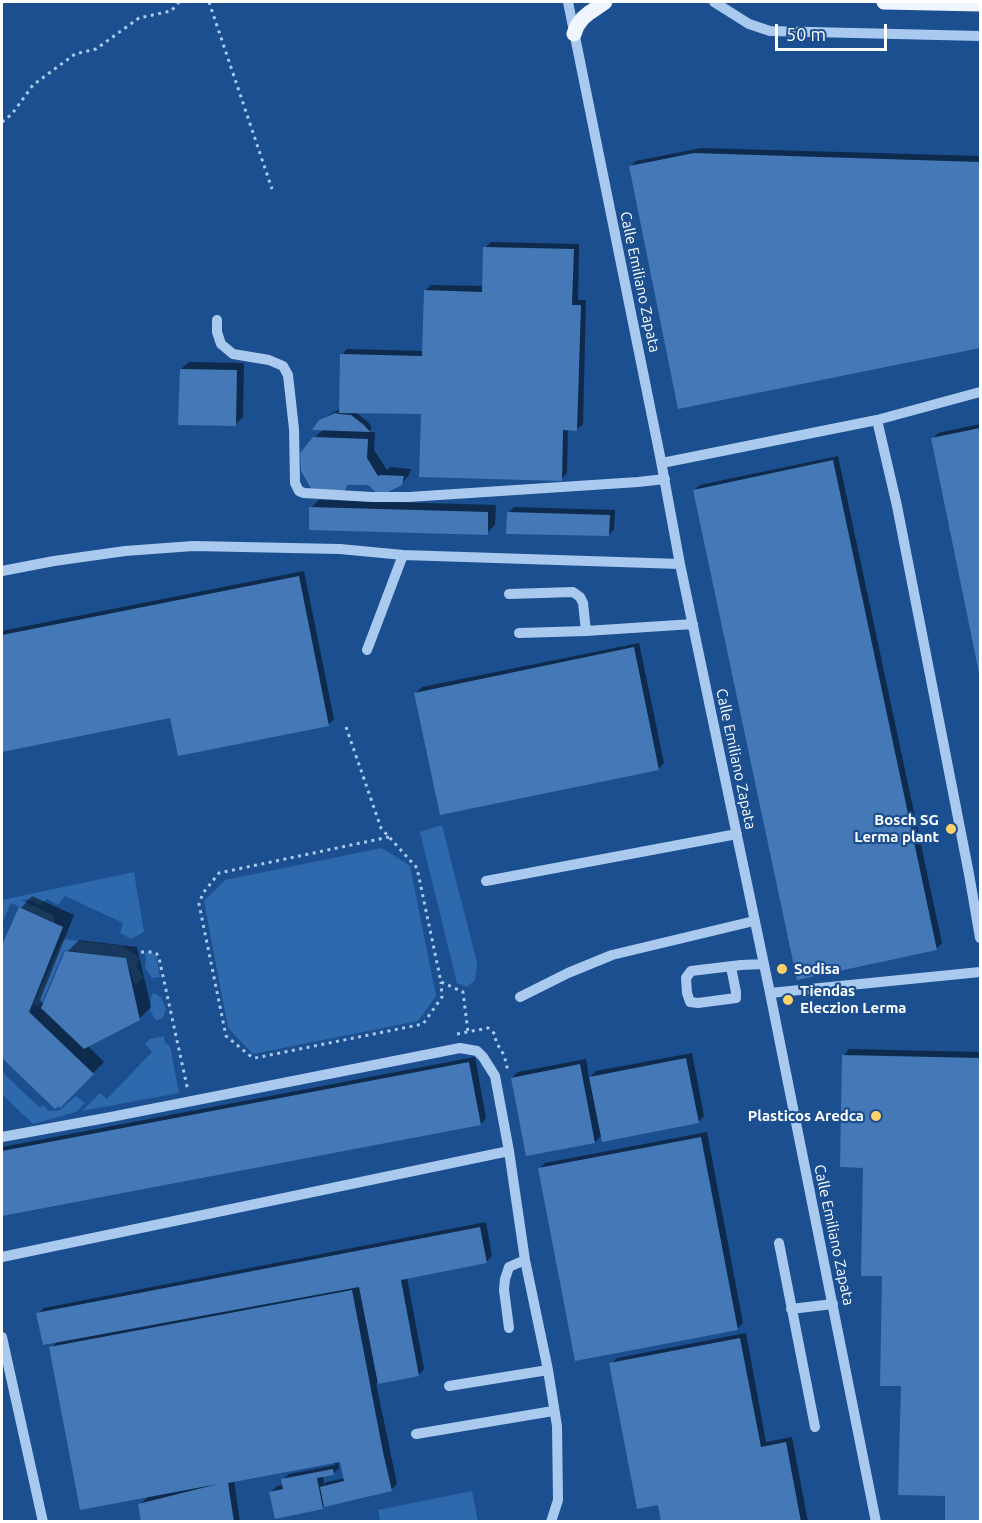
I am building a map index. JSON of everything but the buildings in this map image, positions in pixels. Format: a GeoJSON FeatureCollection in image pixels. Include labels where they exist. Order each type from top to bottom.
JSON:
{"type":"FeatureCollection","features":[{"type":"Feature","properties":{"kind":"main road"},"geometry":{"type":"LineString","coordinates":[[574,34],[583,18],[605,2]]}},
{"type":"Feature","properties":{"kind":"main road"},"geometry":{"type":"LineString","coordinates":[[884,2],[981,4]]}},
{"type":"Feature","properties":{"kind":"street","name":"Calle Emiliano Zapata"},"geometry":{"type":"LineString","coordinates":[[568,2],[662,463],[680,564],[770,993],[876,1521]]}},
{"type":"Feature","properties":{"kind":"street"},"geometry":{"type":"LineString","coordinates":[[714,2],[749,24],[770,31],[981,36]]}},
{"type":"Feature","properties":{"kind":"street"},"geometry":{"type":"LineString","coordinates":[[217,320],[217,332],[221,344],[233,354],[269,360],[283,366],[288,375],[294,429],[295,483],[299,491],[304,493],[372,497],[409,496],[665,479]]}},
{"type":"Feature","properties":{"kind":"street"},"geometry":{"type":"LineString","coordinates":[[662,463],[877,420],[981,392]]}},
{"type":"Feature","properties":{"kind":"street"},"geometry":{"type":"LineString","coordinates":[[877,420],[897,506],[981,938]]}},
{"type":"Feature","properties":{"kind":"street"},"geometry":{"type":"LineString","coordinates":[[2,571],[124,551],[193,546],[340,549],[403,555],[680,564]]}},
{"type":"Feature","properties":{"kind":"street"},"geometry":{"type":"LineString","coordinates":[[367,650],[403,555]]}},
{"type":"Feature","properties":{"kind":"street"},"geometry":{"type":"LineString","coordinates":[[509,594],[573,592],[583,603],[586,631]]}},
{"type":"Feature","properties":{"kind":"street"},"geometry":{"type":"LineString","coordinates":[[519,633],[693,624]]}},
{"type":"Feature","properties":{"kind":"street"},"geometry":{"type":"LineString","coordinates":[[486,881],[737,834]]}},
{"type":"Feature","properties":{"kind":"street"},"geometry":{"type":"LineString","coordinates":[[520,997],[568,973],[612,955],[754,921]]}},
{"type":"Feature","properties":{"kind":"street"},"geometry":{"type":"LineString","coordinates":[[731,967],[736,999],[690,1002],[686,978],[691,971],[731,967],[764,964]]}},
{"type":"Feature","properties":{"kind":"street"},"geometry":{"type":"LineString","coordinates":[[770,993],[981,972]]}},
{"type":"Feature","properties":{"kind":"street"},"geometry":{"type":"LineString","coordinates":[[2,1137],[111,1118],[460,1048],[477,1051],[495,1076],[525,1260],[557,1426],[558,1500],[551,1521]]}},
{"type":"Feature","properties":{"kind":"street"},"geometry":{"type":"LineString","coordinates":[[2,1257],[509,1151]]}},
{"type":"Feature","properties":{"kind":"street"},"geometry":{"type":"LineString","coordinates":[[778,1243],[815,1427]]}},
{"type":"Feature","properties":{"kind":"street"},"geometry":{"type":"LineString","coordinates":[[509,1328],[504,1290],[505,1279],[509,1267],[525,1260]]}},
{"type":"Feature","properties":{"kind":"street"},"geometry":{"type":"LineString","coordinates":[[791,1309],[833,1304]]}},
{"type":"Feature","properties":{"kind":"street"},"geometry":{"type":"LineString","coordinates":[[2,1337],[43,1521]]}},
{"type":"Feature","properties":{"kind":"street"},"geometry":{"type":"LineString","coordinates":[[448,1386],[548,1370]]}},
{"type":"Feature","properties":{"kind":"street"},"geometry":{"type":"LineString","coordinates":[[416,1434],[553,1411]]}},
{"type":"Feature","properties":{"kind":"path"},"geometry":{"type":"LineString","coordinates":[[2,122],[12,114],[33,86],[75,54],[96,49],[139,18],[171,11],[179,2]]}},
{"type":"Feature","properties":{"kind":"path"},"geometry":{"type":"LineString","coordinates":[[209,2],[272,189]]}},
{"type":"Feature","properties":{"kind":"path"},"geometry":{"type":"LineString","coordinates":[[346,727],[381,828],[417,868],[441,982],[442,997],[423,1024],[255,1058],[249,1055],[226,1036],[199,904],[203,893],[219,873],[389,837]]}},
{"type":"Feature","properties":{"kind":"path"},"geometry":{"type":"LineString","coordinates":[[141,952],[152,952],[159,958],[189,1098]]}},
{"type":"Feature","properties":{"kind":"path"},"geometry":{"type":"LineString","coordinates":[[441,982],[464,993],[468,1032]]}},
{"type":"Feature","properties":{"kind":"shaded area"},"geometry":{"type":"Polygon","coordinates":[[[442,825],[477,963],[475,980],[467,987],[457,983],[420,832],[442,825]]]}},
{"type":"Feature","properties":{"kind":"shaded area"},"geometry":{"type":"Polygon","coordinates":[[[382,848],[410,866],[436,996],[418,1021],[253,1054],[228,1028],[204,901],[225,880],[382,848]]]}},
{"type":"Feature","properties":{"kind":"shaded area"},"geometry":{"type":"Polygon","coordinates":[[[134,872],[144,932],[131,939],[120,933],[123,923],[65,896],[58,905],[47,899],[40,905],[28,899],[21,900],[53,915],[55,923],[11,903],[2,923],[2,900],[134,872]]]}},
{"type":"Feature","properties":{"kind":"shaded area"},"geometry":{"type":"Polygon","coordinates":[[[63,939],[123,946],[140,958],[136,966],[144,978],[135,985],[126,958],[64,950],[41,1005],[32,1006],[63,939]]]}},
{"type":"Feature","properties":{"kind":"shaded area"},"geometry":{"type":"Polygon","coordinates":[[[151,952],[156,955],[160,977],[152,978],[145,968],[144,953],[151,952]]]}},
{"type":"Feature","properties":{"kind":"shaded area"},"geometry":{"type":"Polygon","coordinates":[[[154,993],[161,997],[166,1009],[163,1017],[156,1021],[150,1010],[151,996],[154,993]]]}},
{"type":"Feature","properties":{"kind":"shaded area"},"geometry":{"type":"Polygon","coordinates":[[[164,1036],[165,1043],[170,1046],[179,1093],[82,1111],[100,1093],[107,1099],[152,1052],[145,1044],[150,1039],[164,1036]]]}},
{"type":"Feature","properties":{"kind":"shaded area"},"geometry":{"type":"Polygon","coordinates":[[[2,1072],[40,1108],[43,1105],[49,1111],[60,1110],[76,1096],[85,1103],[76,1112],[33,1124],[2,1094],[2,1072]]]}},
{"type":"Feature","properties":{"kind":"shaded area"},"geometry":{"type":"Polygon","coordinates":[[[472,1491],[478,1521],[380,1521],[378,1510],[472,1491]]]}},
{"type":"Feature","properties":{"kind":"place","name":"Bosch SG Lerma plant"},"geometry":{"type":"Point","coordinates":[951,829]}},
{"type":"Feature","properties":{"kind":"place","name":"Sodisa"},"geometry":{"type":"Point","coordinates":[782,969]}},
{"type":"Feature","properties":{"kind":"place","name":"Tiendas Eleczion Lerma"},"geometry":{"type":"Point","coordinates":[788,1000]}},
{"type":"Feature","properties":{"kind":"place","name":"Plasticos Aredca"},"geometry":{"type":"Point","coordinates":[876,1116]}}]}
